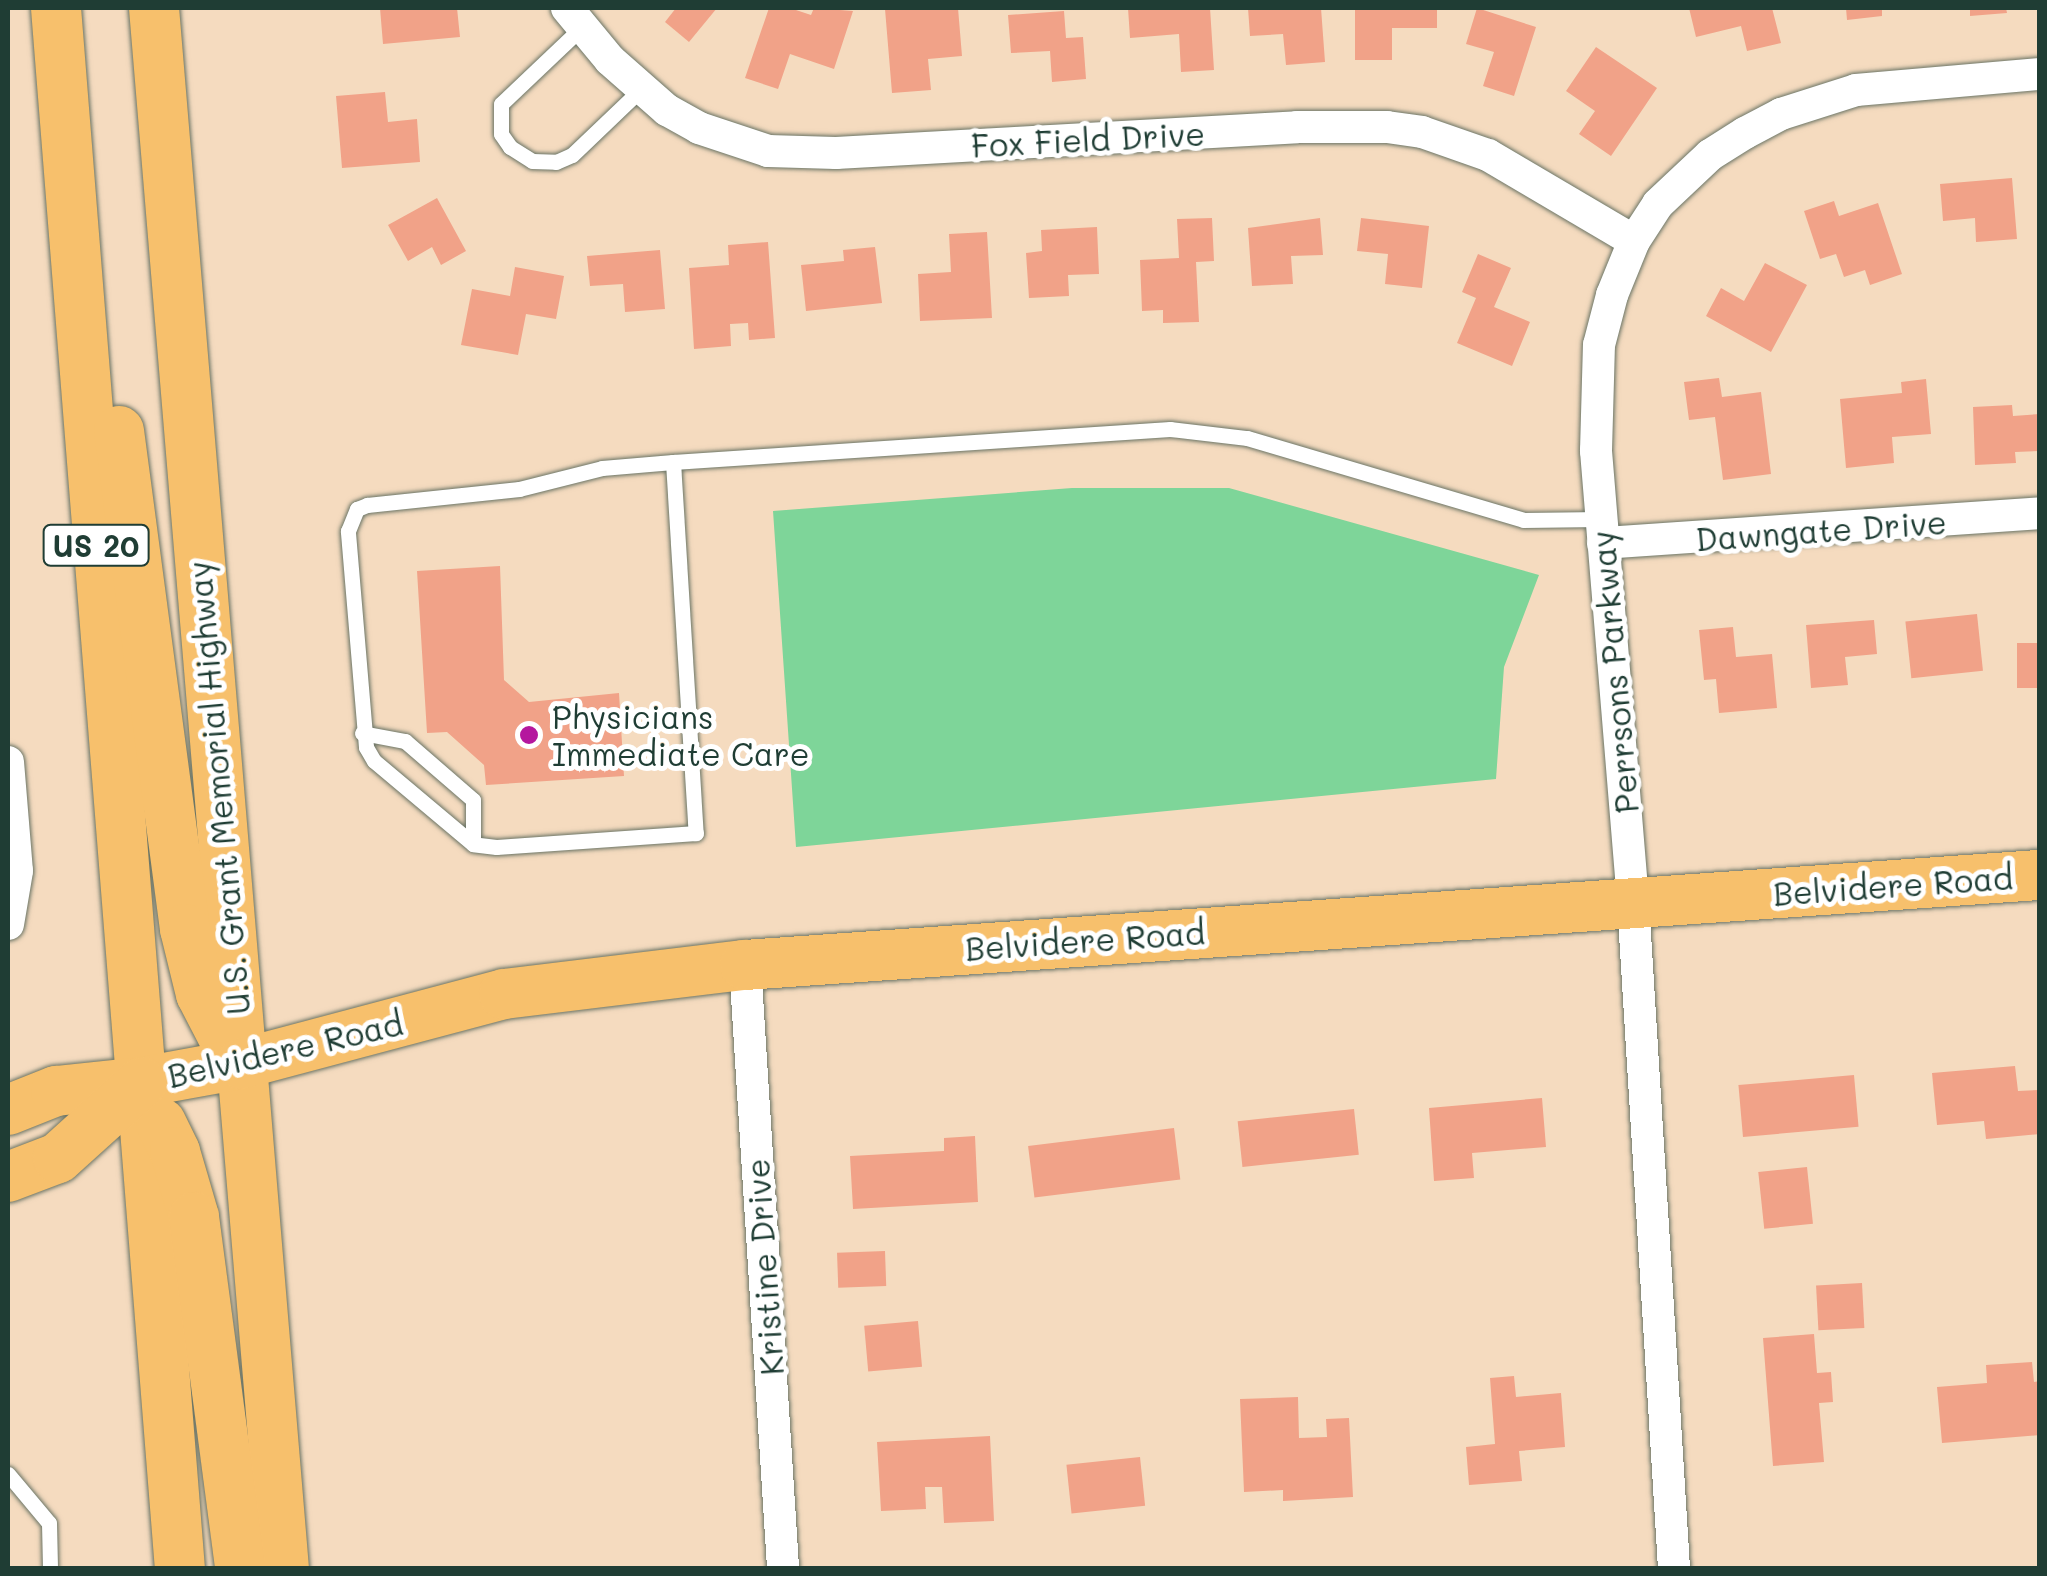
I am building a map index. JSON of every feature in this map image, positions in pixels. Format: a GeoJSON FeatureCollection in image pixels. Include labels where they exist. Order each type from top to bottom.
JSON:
{"type":"FeatureCollection","features":[{"type":"Feature","properties":{"kind":"main road","name":"US 20"},"geometry":{"type":"LineString","coordinates":[[56,8],[180,1568]]}},
{"type":"Feature","properties":{"kind":"main road","name":"U.S. Grant Memorial Highway"},"geometry":{"type":"LineString","coordinates":[[154,8],[284,1568]]}},
{"type":"Feature","properties":{"kind":"main road"},"geometry":{"type":"LineString","coordinates":[[72,204],[113,388],[186,929],[201,994],[218,1032],[241,1064]]}},
{"type":"Feature","properties":{"kind":"main road","name":"Belvidere Road"},"geometry":{"type":"LineString","coordinates":[[8,1110],[56,1091],[142,1082],[241,1064],[504,994],[745,964],[2040,875]]}},
{"type":"Feature","properties":{"kind":"main road"},"geometry":{"type":"LineString","coordinates":[[8,1177],[58,1158],[142,1082],[175,1152],[194,1217],[240,1568]]}},
{"type":"Feature","properties":{"kind":"street","name":"Fox Field Drive"},"geometry":{"type":"LineString","coordinates":[[574,18],[642,90],[699,128],[768,150],[804,154],[1298,127],[1387,127],[1422,132],[1488,155],[1634,241]]}},
{"type":"Feature","properties":{"kind":"street","name":"Perrsons Parkway"},"geometry":{"type":"LineString","coordinates":[[1674,1568],[1634,901],[1596,450],[1599,345],[1612,295],[1634,241],[1658,204],[1710,155],[1781,114],[1856,90],[2040,74]]}},
{"type":"Feature","properties":{"kind":"street","name":"Dawngate Drive"},"geometry":{"type":"LineString","coordinates":[[1602,531],[2040,513]]}},
{"type":"Feature","properties":{"kind":"street"},"geometry":{"type":"LineString","coordinates":[[8,762],[17,871],[8,924]]}},
{"type":"Feature","properties":{"kind":"street","name":"Kristine Drive"},"geometry":{"type":"LineString","coordinates":[[745,964],[783,1568]]}},
{"type":"Feature","properties":{"kind":"lane"},"geometry":{"type":"LineString","coordinates":[[574,18],[502,104],[501,134],[510,148],[532,161],[556,162],[572,155],[642,90]]}},
{"type":"Feature","properties":{"kind":"lane"},"geometry":{"type":"LineString","coordinates":[[672,462],[696,833],[496,847],[473,844],[374,761],[362,733],[348,530],[358,509],[377,502],[519,489],[578,472],[672,462],[1198,430],[1247,438],[1524,520],[1602,531]]}},
{"type":"Feature","properties":{"kind":"lane"},"geometry":{"type":"LineString","coordinates":[[362,733],[405,741],[472,800],[473,844]]}},
{"type":"Feature","properties":{"kind":"lane"},"geometry":{"type":"LineString","coordinates":[[8,1474],[49,1523],[50,1568]]}},
{"type":"Feature","properties":{"kind":"green space"},"geometry":{"type":"Polygon","coordinates":[[[1072,488],[1229,488],[1539,575],[1504,667],[1496,779],[796,847],[773,511],[1072,488]]]}},
{"type":"Feature","properties":{"kind":"building"},"geometry":{"type":"Polygon","coordinates":[[[380,8],[457,8],[460,37],[383,44],[380,8]]]}},
{"type":"Feature","properties":{"kind":"building"},"geometry":{"type":"Polygon","coordinates":[[[676,8],[717,8],[689,42],[665,22],[676,8]]]}},
{"type":"Feature","properties":{"kind":"building"},"geometry":{"type":"Polygon","coordinates":[[[769,8],[790,8],[811,15],[814,8],[853,11],[834,69],[790,54],[778,89],[745,78],[769,8]]]}},
{"type":"Feature","properties":{"kind":"building"},"geometry":{"type":"Polygon","coordinates":[[[958,8],[962,56],[928,59],[931,90],[892,93],[885,9],[958,8]]]}},
{"type":"Feature","properties":{"kind":"building"},"geometry":{"type":"Polygon","coordinates":[[[1128,8],[1210,8],[1214,70],[1181,72],[1179,34],[1130,38],[1128,8]]]}},
{"type":"Feature","properties":{"kind":"building"},"geometry":{"type":"Polygon","coordinates":[[[1248,8],[1321,8],[1325,62],[1286,65],[1283,34],[1250,36],[1248,8]]]}},
{"type":"Feature","properties":{"kind":"building"},"geometry":{"type":"Polygon","coordinates":[[[1355,8],[1437,8],[1437,28],[1392,28],[1392,60],[1355,60],[1355,8]]]}},
{"type":"Feature","properties":{"kind":"building"},"geometry":{"type":"Polygon","coordinates":[[[1477,8],[1536,27],[1514,96],[1483,86],[1494,52],[1466,44],[1477,8]]]}},
{"type":"Feature","properties":{"kind":"building"},"geometry":{"type":"Polygon","coordinates":[[[1689,8],[1772,8],[1781,43],[1747,51],[1741,26],[1696,37],[1689,8]]]}},
{"type":"Feature","properties":{"kind":"building"},"geometry":{"type":"Polygon","coordinates":[[[1846,8],[1882,8],[1882,16],[1847,20],[1846,8]]]}},
{"type":"Feature","properties":{"kind":"building"},"geometry":{"type":"Polygon","coordinates":[[[1970,8],[2006,8],[2007,13],[1970,16],[1970,8]]]}},
{"type":"Feature","properties":{"kind":"building"},"geometry":{"type":"Polygon","coordinates":[[[1064,11],[1066,38],[1083,37],[1086,79],[1052,82],[1050,51],[1011,53],[1008,15],[1064,11]]]}},
{"type":"Feature","properties":{"kind":"building"},"geometry":{"type":"Polygon","coordinates":[[[1596,47],[1657,88],[1611,156],[1579,134],[1595,111],[1566,91],[1596,47]]]}},
{"type":"Feature","properties":{"kind":"building"},"geometry":{"type":"Polygon","coordinates":[[[385,92],[388,122],[417,119],[420,162],[342,168],[336,96],[385,92]]]}},
{"type":"Feature","properties":{"kind":"building"},"geometry":{"type":"Polygon","coordinates":[[[2012,178],[2017,239],[1976,242],[1975,218],[1943,221],[1940,184],[2012,178]]]}},
{"type":"Feature","properties":{"kind":"building"},"geometry":{"type":"Polygon","coordinates":[[[437,198],[466,251],[441,265],[432,247],[408,261],[388,225],[437,198]]]}},
{"type":"Feature","properties":{"kind":"building"},"geometry":{"type":"Polygon","coordinates":[[[1834,201],[1839,216],[1878,203],[1902,274],[1870,285],[1865,270],[1844,277],[1836,254],[1820,259],[1804,211],[1834,201]]]}},
{"type":"Feature","properties":{"kind":"building"},"geometry":{"type":"Polygon","coordinates":[[[1212,218],[1214,261],[1196,262],[1199,322],[1163,323],[1163,310],[1142,311],[1140,260],[1179,258],[1177,219],[1212,218]]]}},
{"type":"Feature","properties":{"kind":"building"},"geometry":{"type":"Polygon","coordinates":[[[1320,218],[1323,255],[1291,256],[1293,284],[1252,286],[1248,228],[1320,218]]]}},
{"type":"Feature","properties":{"kind":"building"},"geometry":{"type":"Polygon","coordinates":[[[1361,218],[1429,226],[1422,288],[1385,284],[1388,254],[1357,251],[1361,218]]]}},
{"type":"Feature","properties":{"kind":"building"},"geometry":{"type":"Polygon","coordinates":[[[1097,227],[1099,274],[1068,275],[1069,296],[1029,298],[1026,253],[1042,251],[1041,230],[1097,227]]]}},
{"type":"Feature","properties":{"kind":"building"},"geometry":{"type":"Polygon","coordinates":[[[987,232],[992,318],[920,321],[918,274],[951,272],[949,234],[987,232]]]}},
{"type":"Feature","properties":{"kind":"building"},"geometry":{"type":"Polygon","coordinates":[[[768,242],[775,338],[749,340],[748,323],[730,324],[731,346],[694,349],[689,268],[729,265],[728,245],[768,242]]]}},
{"type":"Feature","properties":{"kind":"building"},"geometry":{"type":"Polygon","coordinates":[[[875,247],[882,303],[806,311],[801,265],[844,261],[843,250],[875,247]]]}},
{"type":"Feature","properties":{"kind":"building"},"geometry":{"type":"Polygon","coordinates":[[[660,250],[665,309],[625,312],[623,284],[590,286],[587,256],[660,250]]]}},
{"type":"Feature","properties":{"kind":"building"},"geometry":{"type":"Polygon","coordinates":[[[1478,254],[1511,268],[1494,307],[1530,322],[1512,366],[1457,343],[1476,298],[1462,292],[1478,254]]]}},
{"type":"Feature","properties":{"kind":"building"},"geometry":{"type":"Polygon","coordinates":[[[1765,263],[1807,285],[1771,352],[1706,316],[1721,288],[1744,301],[1765,263]]]}},
{"type":"Feature","properties":{"kind":"building"},"geometry":{"type":"Polygon","coordinates":[[[515,267],[564,276],[556,319],[526,314],[518,355],[461,345],[472,289],[510,296],[515,267]]]}},
{"type":"Feature","properties":{"kind":"building"},"geometry":{"type":"Polygon","coordinates":[[[1719,378],[1722,397],[1761,392],[1771,474],[1723,480],[1715,417],[1689,420],[1684,382],[1719,378]]]}},
{"type":"Feature","properties":{"kind":"building"},"geometry":{"type":"Polygon","coordinates":[[[1926,379],[1931,434],[1892,437],[1894,463],[1846,468],[1840,399],[1902,393],[1901,382],[1926,379]]]}},
{"type":"Feature","properties":{"kind":"building"},"geometry":{"type":"Polygon","coordinates":[[[2012,405],[2013,416],[2040,414],[2040,451],[2015,452],[2016,463],[1975,465],[1973,407],[2012,405]]]}},
{"type":"Feature","properties":{"kind":"building"},"geometry":{"type":"Polygon","coordinates":[[[500,566],[504,680],[529,702],[619,693],[624,776],[486,785],[484,765],[447,732],[427,733],[417,571],[500,566]]]}},
{"type":"Feature","properties":{"kind":"building"},"geometry":{"type":"Polygon","coordinates":[[[1977,614],[1983,671],[1911,678],[1905,622],[1977,614]]]}},
{"type":"Feature","properties":{"kind":"building"},"geometry":{"type":"Polygon","coordinates":[[[1874,620],[1877,654],[1845,657],[1848,685],[1811,688],[1806,625],[1874,620]]]}},
{"type":"Feature","properties":{"kind":"building"},"geometry":{"type":"Polygon","coordinates":[[[1733,627],[1736,657],[1772,654],[1777,708],[1719,713],[1716,679],[1704,680],[1699,630],[1733,627]]]}},
{"type":"Feature","properties":{"kind":"building"},"geometry":{"type":"Polygon","coordinates":[[[2017,643],[2040,643],[2040,688],[2017,688],[2017,643]]]}},
{"type":"Feature","properties":{"kind":"building"},"geometry":{"type":"Polygon","coordinates":[[[2015,1066],[2018,1091],[2040,1090],[2040,1134],[1986,1139],[1984,1121],[1937,1125],[1932,1073],[2015,1066]]]}},
{"type":"Feature","properties":{"kind":"building"},"geometry":{"type":"Polygon","coordinates":[[[1854,1075],[1859,1127],[1743,1137],[1738,1085],[1854,1075]]]}},
{"type":"Feature","properties":{"kind":"building"},"geometry":{"type":"Polygon","coordinates":[[[1542,1098],[1546,1147],[1472,1153],[1474,1178],[1434,1181],[1429,1108],[1542,1098]]]}},
{"type":"Feature","properties":{"kind":"building"},"geometry":{"type":"Polygon","coordinates":[[[1354,1109],[1359,1155],[1242,1167],[1238,1121],[1354,1109]]]}},
{"type":"Feature","properties":{"kind":"building"},"geometry":{"type":"Polygon","coordinates":[[[1174,1128],[1180,1180],[1034,1198],[1028,1146],[1174,1128]]]}},
{"type":"Feature","properties":{"kind":"building"},"geometry":{"type":"Polygon","coordinates":[[[975,1136],[978,1202],[853,1209],[850,1156],[944,1151],[944,1138],[975,1136]]]}},
{"type":"Feature","properties":{"kind":"building"},"geometry":{"type":"Polygon","coordinates":[[[1807,1167],[1813,1224],[1764,1229],[1758,1172],[1807,1167]]]}},
{"type":"Feature","properties":{"kind":"building"},"geometry":{"type":"Polygon","coordinates":[[[885,1251],[886,1286],[838,1288],[837,1253],[885,1251]]]}},
{"type":"Feature","properties":{"kind":"building"},"geometry":{"type":"Polygon","coordinates":[[[1862,1283],[1864,1328],[1818,1330],[1816,1285],[1862,1283]]]}},
{"type":"Feature","properties":{"kind":"building"},"geometry":{"type":"Polygon","coordinates":[[[918,1321],[922,1367],[868,1372],[864,1326],[918,1321]]]}},
{"type":"Feature","properties":{"kind":"building"},"geometry":{"type":"Polygon","coordinates":[[[1814,1334],[1817,1373],[1831,1372],[1833,1402],[1819,1403],[1824,1462],[1773,1466],[1763,1338],[1814,1334]]]}},
{"type":"Feature","properties":{"kind":"building"},"geometry":{"type":"Polygon","coordinates":[[[2032,1362],[2034,1382],[2040,1381],[2040,1435],[1942,1443],[1937,1387],[1987,1383],[1986,1365],[2032,1362]]]}},
{"type":"Feature","properties":{"kind":"building"},"geometry":{"type":"Polygon","coordinates":[[[1514,1376],[1516,1397],[1561,1393],[1565,1447],[1519,1451],[1522,1481],[1469,1485],[1466,1447],[1495,1444],[1490,1378],[1514,1376]]]}},
{"type":"Feature","properties":{"kind":"building"},"geometry":{"type":"Polygon","coordinates":[[[1298,1397],[1299,1438],[1327,1437],[1326,1419],[1349,1418],[1353,1497],[1283,1501],[1283,1490],[1244,1492],[1240,1399],[1298,1397]]]}},
{"type":"Feature","properties":{"kind":"building"},"geometry":{"type":"Polygon","coordinates":[[[990,1436],[994,1521],[944,1523],[942,1487],[925,1487],[926,1509],[881,1511],[877,1442],[990,1436]]]}},
{"type":"Feature","properties":{"kind":"building"},"geometry":{"type":"Polygon","coordinates":[[[1140,1457],[1145,1506],[1072,1513],[1066,1465],[1140,1457]]]}},
{"type":"Feature","properties":{"kind":"place","name":"Physicians Immediate Care"},"geometry":{"type":"Point","coordinates":[529,735]}}]}
